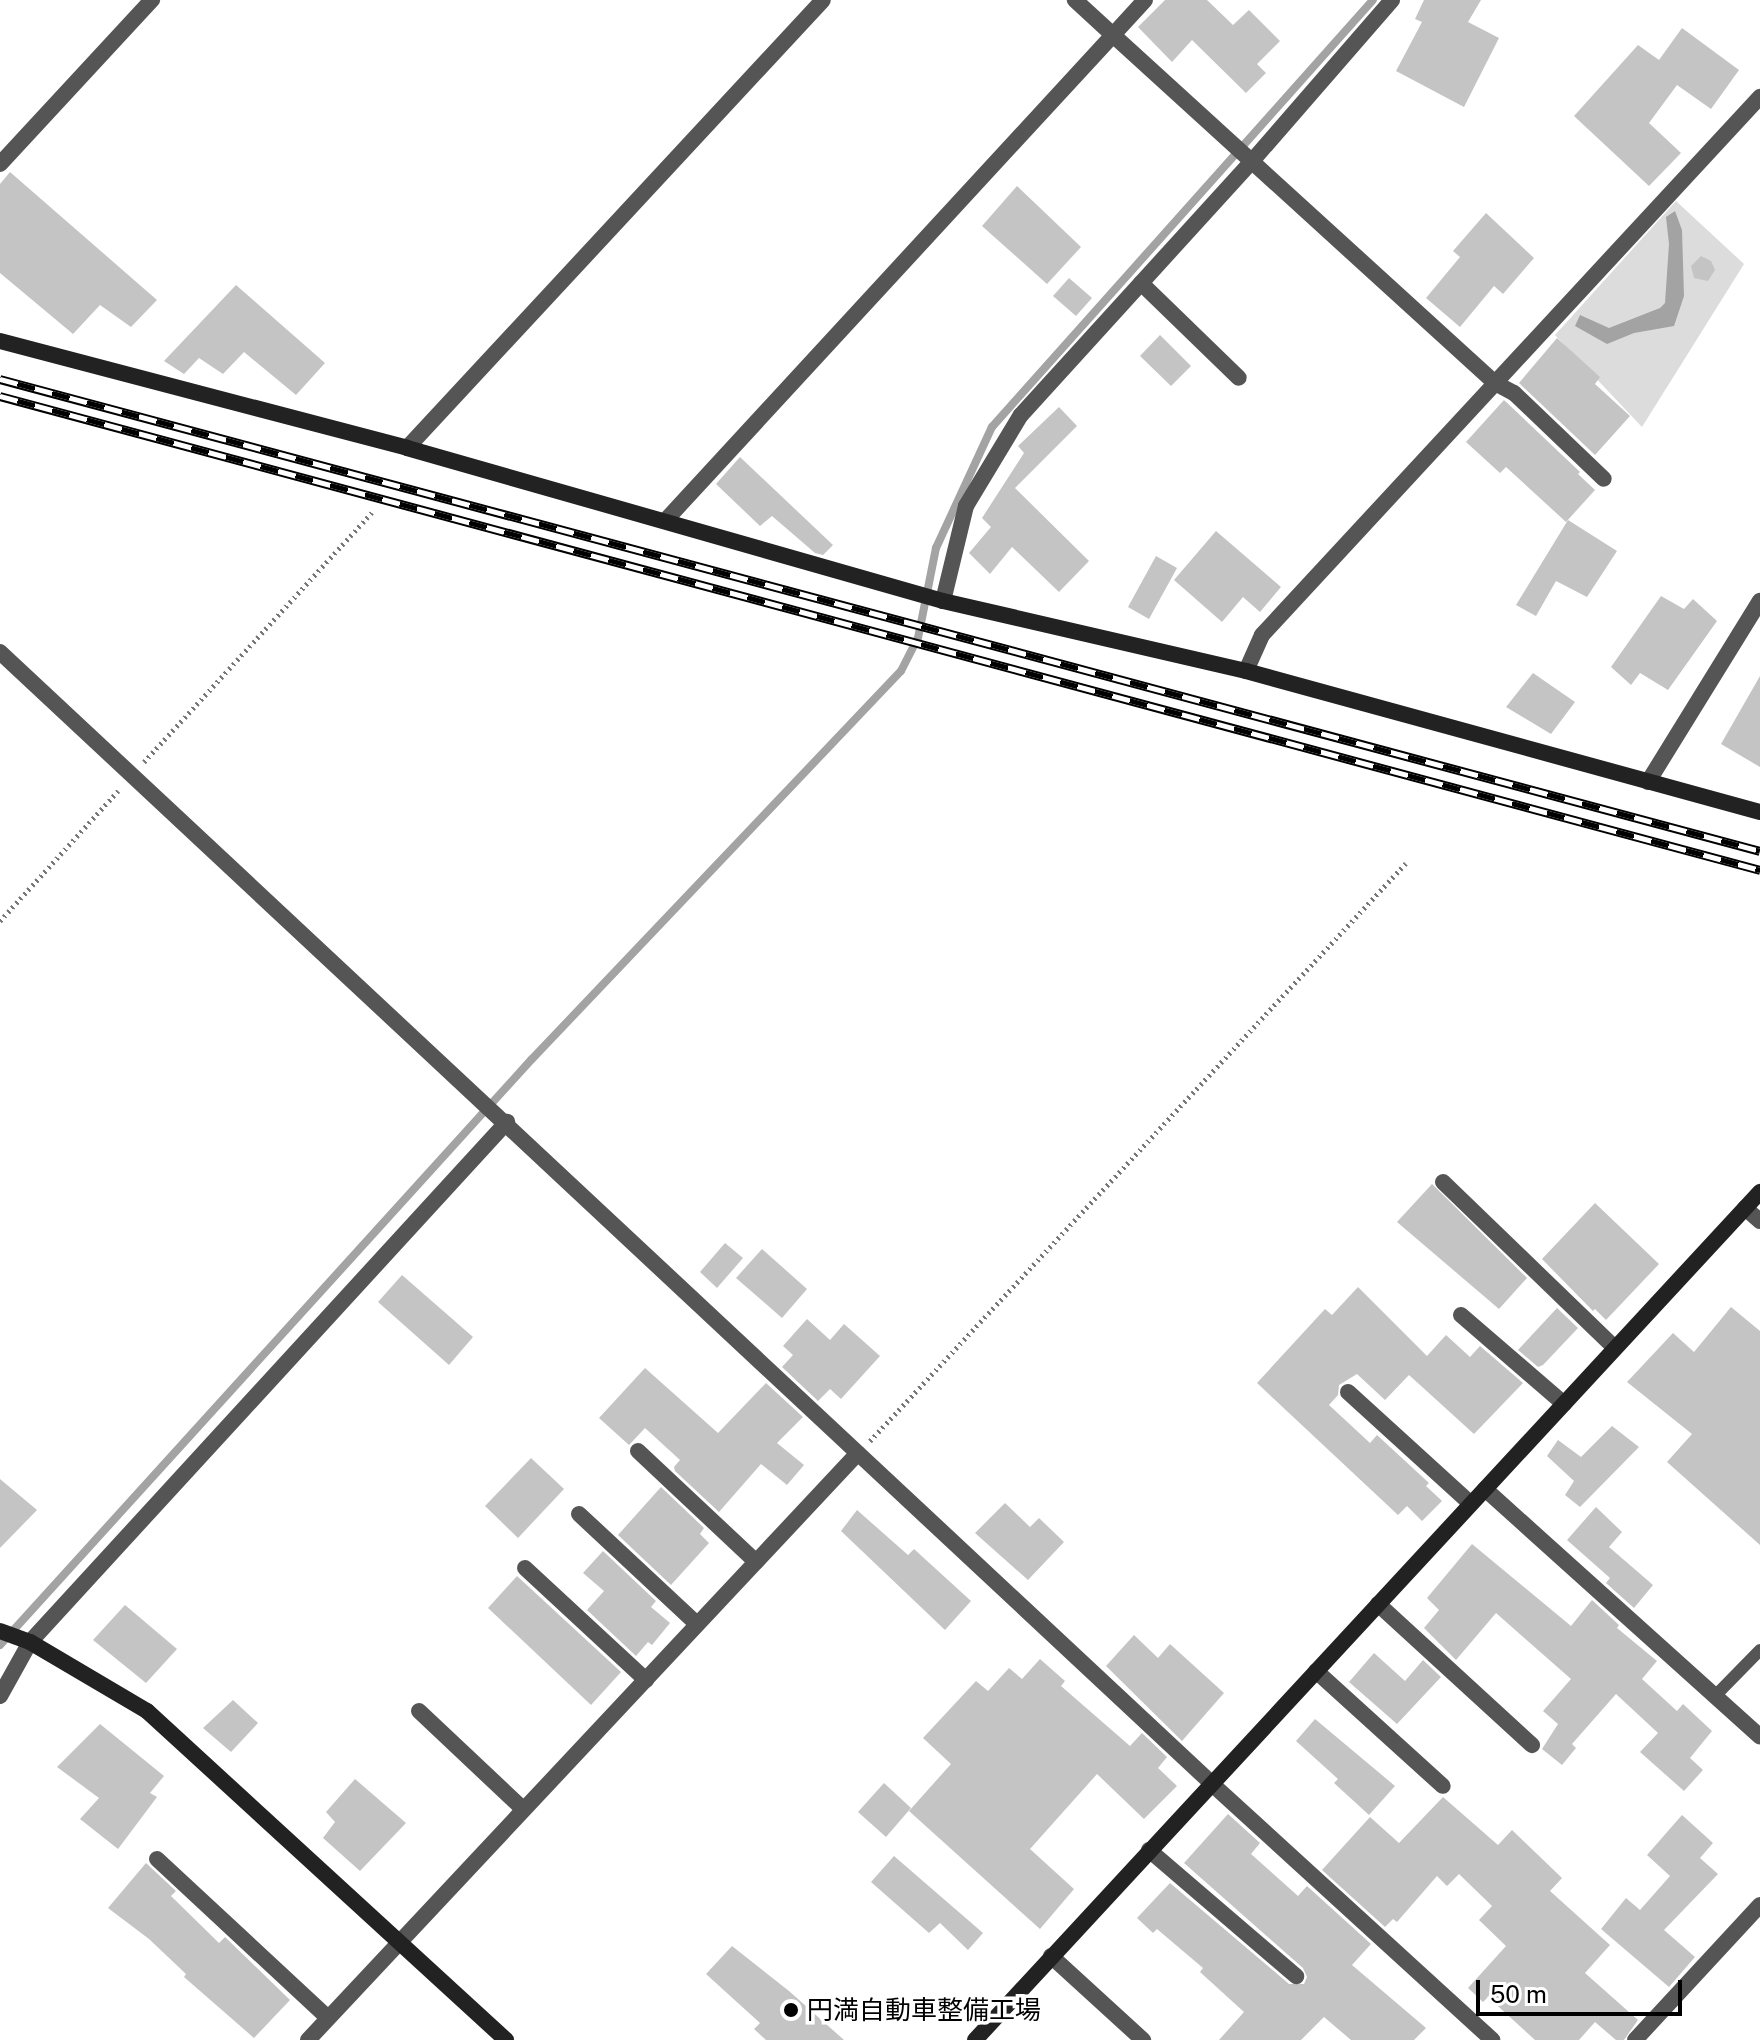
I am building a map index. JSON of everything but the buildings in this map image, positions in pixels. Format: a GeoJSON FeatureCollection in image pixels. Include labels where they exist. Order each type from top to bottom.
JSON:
{"type":"FeatureCollection","features":[{"type":"Feature","properties":{"kind":"street"},"geometry":{"type":"LineString","coordinates":[[0,164],[152,0]]}},
{"type":"Feature","properties":{"kind":"street"},"geometry":{"type":"LineString","coordinates":[[407,448],[823,0]]}},
{"type":"Feature","properties":{"kind":"street"},"geometry":{"type":"LineString","coordinates":[[1075,0],[1495,383],[1514,393],[1604,479]]}},
{"type":"Feature","properties":{"kind":"street"},"geometry":{"type":"LineString","coordinates":[[665,521],[1145,0]]}},
{"type":"Feature","properties":{"kind":"street"},"geometry":{"type":"LineString","coordinates":[[943,601],[966,506],[1021,415],[1253,160],[1392,0]]}},
{"type":"Feature","properties":{"kind":"street"},"geometry":{"type":"LineString","coordinates":[[1246,671],[1262,635],[1760,97]]}},
{"type":"Feature","properties":{"kind":"street"},"geometry":{"type":"LineString","coordinates":[[1141,283],[1239,378]]}},
{"type":"Feature","properties":{"kind":"street"},"geometry":{"type":"LineString","coordinates":[[0,341],[407,448],[943,601],[1246,671],[1760,812]]}},
{"type":"Feature","properties":{"kind":"street"},"geometry":{"type":"LineString","coordinates":[[1648,782],[1760,601]]}},
{"type":"Feature","properties":{"kind":"street"},"geometry":{"type":"LineString","coordinates":[[0,652],[507,1122],[1211,1783],[1492,2040]]}},
{"type":"Feature","properties":{"kind":"street"},"geometry":{"type":"LineString","coordinates":[[0,1696],[30,1642],[507,1122]]}},
{"type":"Feature","properties":{"kind":"street"},"geometry":{"type":"LineString","coordinates":[[1443,1182],[1615,1348]]}},
{"type":"Feature","properties":{"kind":"street"},"geometry":{"type":"LineString","coordinates":[[975,2040],[1760,1192]]}},
{"type":"Feature","properties":{"kind":"street"},"geometry":{"type":"LineString","coordinates":[[1745,1208],[1760,1221]]}},
{"type":"Feature","properties":{"kind":"street"},"geometry":{"type":"LineString","coordinates":[[1461,1315],[1564,1404]]}},
{"type":"Feature","properties":{"kind":"street"},"geometry":{"type":"LineString","coordinates":[[1348,1392],[1471,1504]]}},
{"type":"Feature","properties":{"kind":"street"},"geometry":{"type":"LineString","coordinates":[[638,1451],[756,1562]]}},
{"type":"Feature","properties":{"kind":"street"},"geometry":{"type":"LineString","coordinates":[[308,2040],[858,1453]]}},
{"type":"Feature","properties":{"kind":"street"},"geometry":{"type":"LineString","coordinates":[[1485,1489],[1760,1737]]}},
{"type":"Feature","properties":{"kind":"street"},"geometry":{"type":"LineString","coordinates":[[579,1514],[697,1624]]}},
{"type":"Feature","properties":{"kind":"street"},"geometry":{"type":"LineString","coordinates":[[525,1568],[646,1680]]}},
{"type":"Feature","properties":{"kind":"street"},"geometry":{"type":"LineString","coordinates":[[1378,1604],[1532,1745]]}},
{"type":"Feature","properties":{"kind":"street"},"geometry":{"type":"LineString","coordinates":[[0,1631],[30,1642],[147,1711],[506,2040]]}},
{"type":"Feature","properties":{"kind":"street"},"geometry":{"type":"LineString","coordinates":[[1316,1671],[1443,1786]]}},
{"type":"Feature","properties":{"kind":"street"},"geometry":{"type":"LineString","coordinates":[[419,1711],[523,1809]]}},
{"type":"Feature","properties":{"kind":"street"},"geometry":{"type":"LineString","coordinates":[[1149,1850],[1296,1976]]}},
{"type":"Feature","properties":{"kind":"street"},"geometry":{"type":"LineString","coordinates":[[157,1859],[328,2018]]}},
{"type":"Feature","properties":{"kind":"street"},"geometry":{"type":"LineString","coordinates":[[1635,2040],[1760,1905]]}},
{"type":"Feature","properties":{"kind":"street"},"geometry":{"type":"LineString","coordinates":[[1051,1956],[1143,2040]]}},
{"type":"Feature","properties":{"kind":"lane"},"geometry":{"type":"LineString","coordinates":[[1716,1695],[1760,1650]]}},
{"type":"Feature","properties":{"kind":"path"},"geometry":{"type":"LineString","coordinates":[[0,921],[372,512]]}},
{"type":"Feature","properties":{"kind":"path"},"geometry":{"type":"LineString","coordinates":[[858,1453],[1406,863]]}},
{"type":"Feature","properties":{"kind":"shaded area"},"geometry":{"type":"Polygon","coordinates":[[[1676,201],[1744,264],[1642,427],[1555,335],[1676,201]]]}},
{"type":"Feature","properties":{"kind":"shaded area"},"geometry":{"type":"Polygon","coordinates":[[[1675,211],[1682,230],[1684,296],[1674,326],[1634,333],[1607,344],[1575,326],[1580,315],[1609,328],[1660,308],[1665,303],[1669,244],[1666,217],[1675,211]]]}},
{"type":"Feature","properties":{"kind":"waterway"},"geometry":{"type":"LineString","coordinates":[[0,1645],[532,1059],[901,671],[918,638],[936,548],[992,427],[1373,0]]}},
{"type":"Feature","properties":{"kind":"railway"},"geometry":{"type":"LineString","coordinates":[[0,379],[1760,851]]}},
{"type":"Feature","properties":{"kind":"railway"},"geometry":{"type":"LineString","coordinates":[[0,396],[1760,870]]}},
{"type":"Feature","properties":{"kind":"place","name":"円満自動車整備工場"},"geometry":{"type":"Point","coordinates":[791,2010]}}]}
